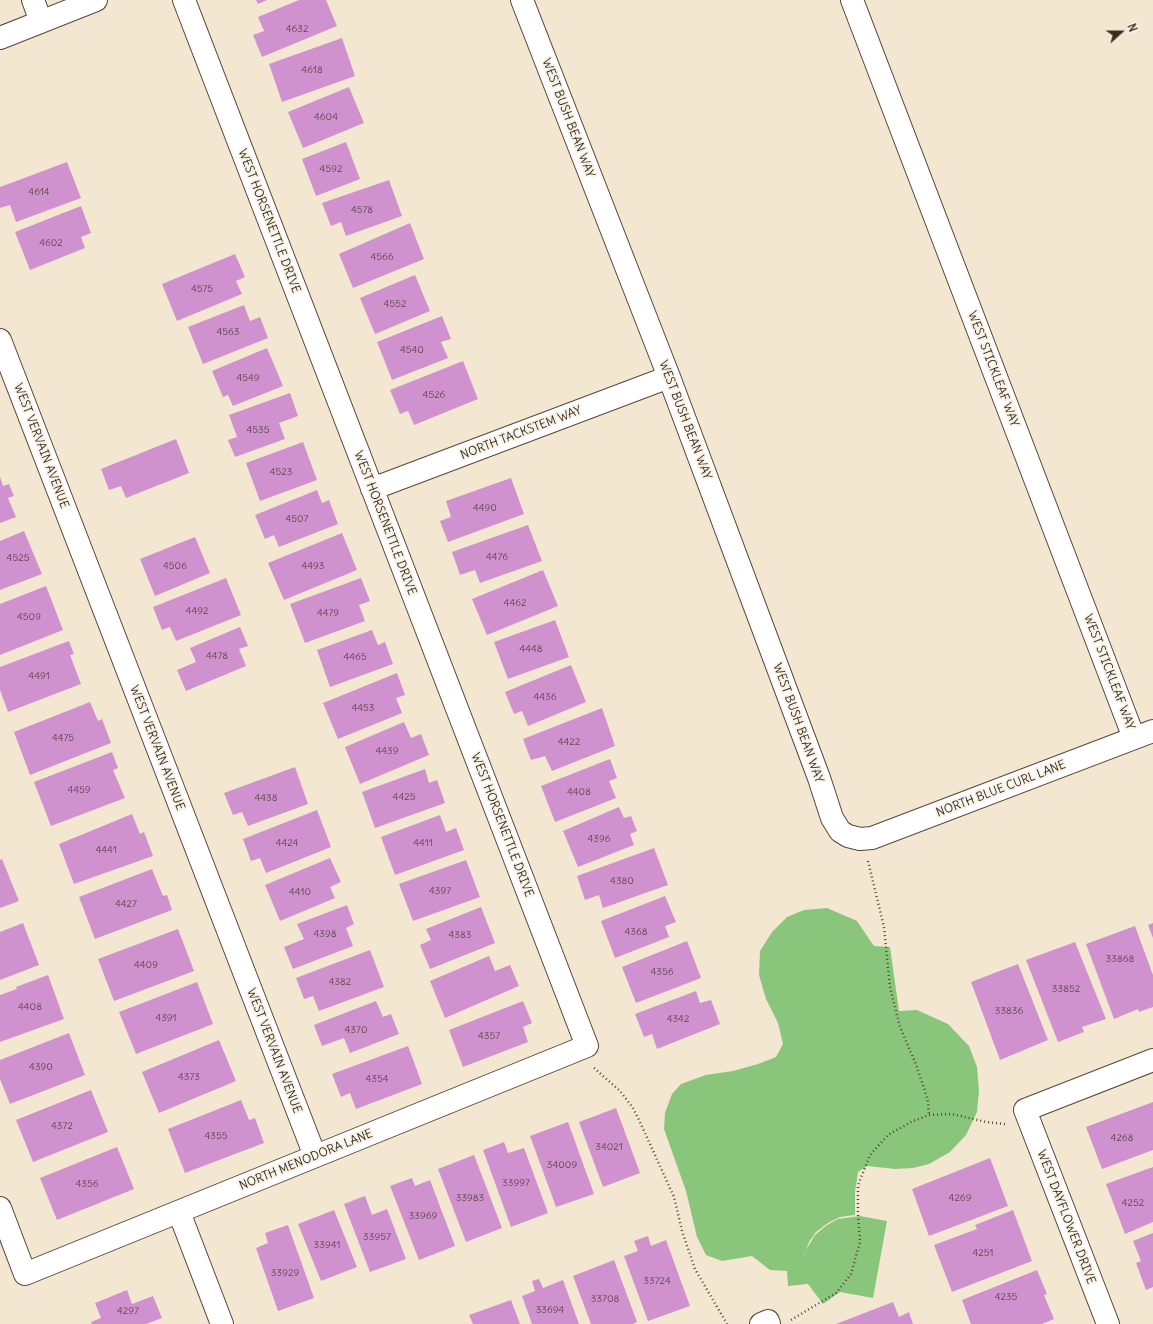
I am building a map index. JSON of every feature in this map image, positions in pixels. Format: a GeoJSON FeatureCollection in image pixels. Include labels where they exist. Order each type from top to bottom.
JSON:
{"type":"FeatureCollection","features":[{"type":"Feature","properties":{"kind":"street"},"geometry":{"type":"LineString","coordinates":[[33,0],[41,22]]}},
{"type":"Feature","properties":{"kind":"street"},"geometry":{"type":"LineString","coordinates":[[0,38],[96,0]]}},
{"type":"Feature","properties":{"kind":"street","name":"WEST HORSENETTLE DRIVE"},"geometry":{"type":"LineString","coordinates":[[184,0],[372,489],[582,1048]]}},
{"type":"Feature","properties":{"kind":"street","name":"WEST BUSH BEAN WAY"},"geometry":{"type":"LineString","coordinates":[[522,0],[669,377],[816,770],[832,818],[840,831],[856,838]]}},
{"type":"Feature","properties":{"kind":"street","name":"WEST STICKLEAF WAY"},"geometry":{"type":"LineString","coordinates":[[852,0],[1144,735]]}},
{"type":"Feature","properties":{"kind":"street","name":"WEST VERVAIN AVENUE"},"geometry":{"type":"LineString","coordinates":[[0,340],[315,1156]]}},
{"type":"Feature","properties":{"kind":"street","name":"NORTH TACKSTEM WAY"},"geometry":{"type":"LineString","coordinates":[[372,489],[669,377]]}},
{"type":"Feature","properties":{"kind":"street","name":"NORTH BLUE CURL LANE"},"geometry":{"type":"LineString","coordinates":[[856,838],[879,835],[1144,735]]}},
{"type":"Feature","properties":{"kind":"street","name":"NORTH MENODORA LANE"},"geometry":{"type":"LineString","coordinates":[[0,1208],[25,1274],[582,1048]]}},
{"type":"Feature","properties":{"kind":"street","name":"WEST DAYFLOWER DRIVE"},"geometry":{"type":"LineString","coordinates":[[1108,1324],[1025,1110],[1153,1060]]}},
{"type":"Feature","properties":{"kind":"street"},"geometry":{"type":"LineString","coordinates":[[179,1212],[222,1324]]}},
{"type":"Feature","properties":{"kind":"path"},"geometry":{"type":"LineString","coordinates":[[856,838],[884,927],[890,987],[900,1027],[924,1088],[928,1102],[929,1115]]}},
{"type":"Feature","properties":{"kind":"path"},"geometry":{"type":"LineString","coordinates":[[582,1048],[603,1077],[620,1091],[633,1108],[649,1139],[674,1197],[682,1231],[695,1269],[727,1324]]}},
{"type":"Feature","properties":{"kind":"path"},"geometry":{"type":"LineString","coordinates":[[771,1323],[836,1293],[851,1274],[860,1242],[858,1185],[870,1155],[888,1135],[929,1115],[952,1114],[986,1122],[1007,1124]]}},
{"type":"Feature","properties":{"kind":"green space"},"geometry":{"type":"Polygon","coordinates":[[[827,908],[857,921],[874,946],[890,947],[899,1011],[917,1010],[948,1024],[969,1046],[977,1067],[979,1091],[977,1112],[966,1135],[950,1152],[929,1164],[913,1168],[895,1169],[867,1166],[858,1172],[855,1192],[855,1215],[840,1217],[828,1223],[816,1232],[809,1242],[806,1250],[815,1235],[827,1225],[838,1219],[860,1216],[887,1221],[873,1298],[840,1292],[823,1304],[808,1284],[788,1286],[787,1271],[770,1270],[752,1256],[722,1261],[706,1255],[697,1237],[686,1191],[664,1129],[665,1113],[672,1094],[681,1084],[706,1075],[733,1071],[776,1057],[783,1044],[778,1023],[766,999],[759,975],[760,951],[772,932],[787,917],[804,910],[827,908]]]}},
{"type":"Feature","properties":{"kind":"building"},"geometry":{"type":"Polygon","coordinates":[[[256,0],[267,0],[258,4],[256,0]]]}},
{"type":"Feature","properties":{"kind":"building"},"geometry":{"type":"Polygon","coordinates":[[[299,0],[326,0],[337,26],[262,57],[253,35],[264,31],[258,17],[299,0]]]}},
{"type":"Feature","properties":{"kind":"building"},"geometry":{"type":"Polygon","coordinates":[[[342,38],[355,76],[282,102],[269,64],[342,38]]]}},
{"type":"Feature","properties":{"kind":"building"},"geometry":{"type":"Polygon","coordinates":[[[349,87],[364,123],[303,148],[288,112],[349,87]]]}},
{"type":"Feature","properties":{"kind":"building"},"geometry":{"type":"Polygon","coordinates":[[[346,142],[360,179],[316,196],[302,159],[346,142]]]}},
{"type":"Feature","properties":{"kind":"building"},"geometry":{"type":"Polygon","coordinates":[[[67,162],[81,198],[16,222],[10,205],[0,208],[0,187],[67,162]]]}},
{"type":"Feature","properties":{"kind":"building"},"geometry":{"type":"Polygon","coordinates":[[[389,180],[402,216],[346,236],[341,222],[331,226],[322,203],[389,180]]]}},
{"type":"Feature","properties":{"kind":"building"},"geometry":{"type":"Polygon","coordinates":[[[81,206],[91,233],[81,237],[85,248],[30,270],[15,232],[81,206]]]}},
{"type":"Feature","properties":{"kind":"building"},"geometry":{"type":"Polygon","coordinates":[[[410,223],[424,259],[353,288],[339,254],[410,223]]]}},
{"type":"Feature","properties":{"kind":"building"},"geometry":{"type":"Polygon","coordinates":[[[235,254],[245,277],[236,281],[242,294],[177,321],[162,284],[235,254]]]}},
{"type":"Feature","properties":{"kind":"building"},"geometry":{"type":"Polygon","coordinates":[[[415,275],[430,311],[375,334],[360,298],[415,275]]]}},
{"type":"Feature","properties":{"kind":"building"},"geometry":{"type":"Polygon","coordinates":[[[244,305],[250,321],[260,317],[268,338],[203,364],[188,327],[244,305]]]}},
{"type":"Feature","properties":{"kind":"building"},"geometry":{"type":"Polygon","coordinates":[[[442,316],[451,339],[441,342],[448,358],[392,380],[377,342],[442,316]]]}},
{"type":"Feature","properties":{"kind":"building"},"geometry":{"type":"Polygon","coordinates":[[[267,348],[283,386],[233,406],[228,395],[223,397],[212,371],[267,348]]]}},
{"type":"Feature","properties":{"kind":"building"},"geometry":{"type":"Polygon","coordinates":[[[463,361],[478,399],[414,425],[408,411],[400,414],[390,390],[463,361]]]}},
{"type":"Feature","properties":{"kind":"building"},"geometry":{"type":"Polygon","coordinates":[[[290,393],[298,416],[279,423],[285,439],[235,457],[228,440],[237,437],[229,415],[290,393]]]}},
{"type":"Feature","properties":{"kind":"building"},"geometry":{"type":"Polygon","coordinates":[[[176,439],[189,473],[126,498],[121,486],[109,490],[101,469],[176,439]]]}},
{"type":"Feature","properties":{"kind":"building"},"geometry":{"type":"Polygon","coordinates":[[[303,442],[317,480],[260,501],[246,463],[303,442]]]}},
{"type":"Feature","properties":{"kind":"building"},"geometry":{"type":"Polygon","coordinates":[[[0,477],[3,486],[9,484],[14,496],[8,498],[16,517],[0,523],[0,477]]]}},
{"type":"Feature","properties":{"kind":"building"},"geometry":{"type":"Polygon","coordinates":[[[511,478],[524,514],[448,542],[440,521],[451,517],[446,501],[511,478]]]}},
{"type":"Feature","properties":{"kind":"building"},"geometry":{"type":"Polygon","coordinates":[[[317,490],[322,503],[329,500],[338,524],[279,547],[274,535],[265,539],[255,515],[317,490]]]}},
{"type":"Feature","properties":{"kind":"building"},"geometry":{"type":"Polygon","coordinates":[[[528,525],[542,561],[480,583],[475,570],[460,575],[452,552],[528,525]]]}},
{"type":"Feature","properties":{"kind":"building"},"geometry":{"type":"Polygon","coordinates":[[[24,531],[42,574],[0,590],[0,541],[24,531]]]}},
{"type":"Feature","properties":{"kind":"building"},"geometry":{"type":"Polygon","coordinates":[[[342,533],[357,570],[284,600],[268,563],[342,533]]]}},
{"type":"Feature","properties":{"kind":"building"},"geometry":{"type":"Polygon","coordinates":[[[195,537],[210,573],[155,596],[140,559],[195,537]]]}},
{"type":"Feature","properties":{"kind":"building"},"geometry":{"type":"Polygon","coordinates":[[[543,570],[558,606],[487,635],[472,599],[543,570]]]}},
{"type":"Feature","properties":{"kind":"building"},"geometry":{"type":"Polygon","coordinates":[[[226,578],[241,615],[176,641],[170,627],[162,630],[153,607],[226,578]]]}},
{"type":"Feature","properties":{"kind":"building"},"geometry":{"type":"Polygon","coordinates":[[[361,578],[370,601],[359,605],[365,621],[305,643],[290,604],[361,578]]]}},
{"type":"Feature","properties":{"kind":"building"},"geometry":{"type":"Polygon","coordinates":[[[46,586],[63,630],[0,655],[0,604],[46,586]]]}},
{"type":"Feature","properties":{"kind":"building"},"geometry":{"type":"Polygon","coordinates":[[[555,620],[569,657],[508,679],[494,642],[555,620]]]}},
{"type":"Feature","properties":{"kind":"building"},"geometry":{"type":"Polygon","coordinates":[[[240,627],[248,646],[239,649],[246,666],[186,691],[177,670],[196,662],[190,648],[240,627]]]}},
{"type":"Feature","properties":{"kind":"building"},"geometry":{"type":"Polygon","coordinates":[[[372,630],[378,645],[385,642],[393,664],[330,687],[317,650],[372,630]]]}},
{"type":"Feature","properties":{"kind":"building"},"geometry":{"type":"Polygon","coordinates":[[[69,641],[74,654],[70,655],[81,684],[8,712],[0,690],[0,667],[69,641]]]}},
{"type":"Feature","properties":{"kind":"building"},"geometry":{"type":"Polygon","coordinates":[[[571,665],[586,702],[528,726],[522,711],[514,714],[505,692],[571,665]]]}},
{"type":"Feature","properties":{"kind":"building"},"geometry":{"type":"Polygon","coordinates":[[[397,673],[405,695],[396,698],[402,713],[338,739],[323,703],[397,673]]]}},
{"type":"Feature","properties":{"kind":"building"},"geometry":{"type":"Polygon","coordinates":[[[90,702],[98,721],[102,719],[111,743],[30,775],[14,732],[90,702]]]}},
{"type":"Feature","properties":{"kind":"building"},"geometry":{"type":"Polygon","coordinates":[[[602,708],[615,746],[552,771],[545,756],[531,760],[523,739],[602,708]]]}},
{"type":"Feature","properties":{"kind":"building"},"geometry":{"type":"Polygon","coordinates":[[[404,722],[411,738],[421,734],[429,755],[360,784],[345,747],[404,722]]]}},
{"type":"Feature","properties":{"kind":"building"},"geometry":{"type":"Polygon","coordinates":[[[112,752],[118,768],[113,770],[125,798],[51,826],[34,782],[112,752]]]}},
{"type":"Feature","properties":{"kind":"building"},"geometry":{"type":"Polygon","coordinates":[[[610,759],[617,778],[609,781],[616,798],[555,822],[541,786],[610,759]]]}},
{"type":"Feature","properties":{"kind":"building"},"geometry":{"type":"Polygon","coordinates":[[[295,767],[308,804],[248,826],[242,812],[233,815],[224,793],[295,767]]]}},
{"type":"Feature","properties":{"kind":"building"},"geometry":{"type":"Polygon","coordinates":[[[425,769],[429,783],[437,780],[445,803],[375,828],[362,792],[425,769]]]}},
{"type":"Feature","properties":{"kind":"building"},"geometry":{"type":"Polygon","coordinates":[[[619,807],[624,818],[631,816],[637,831],[630,834],[634,845],[578,867],[563,831],[619,807]]]}},
{"type":"Feature","properties":{"kind":"building"},"geometry":{"type":"Polygon","coordinates":[[[317,810],[331,847],[266,873],[260,858],[251,861],[243,839],[317,810]]]}},
{"type":"Feature","properties":{"kind":"building"},"geometry":{"type":"Polygon","coordinates":[[[132,814],[140,834],[144,832],[153,856],[74,884],[59,844],[132,814]]]}},
{"type":"Feature","properties":{"kind":"building"},"geometry":{"type":"Polygon","coordinates":[[[440,815],[446,832],[456,828],[464,850],[395,875],[381,837],[440,815]]]}},
{"type":"Feature","properties":{"kind":"building"},"geometry":{"type":"Polygon","coordinates":[[[654,848],[668,885],[603,908],[599,895],[585,900],[577,876],[654,848]]]}},
{"type":"Feature","properties":{"kind":"building"},"geometry":{"type":"Polygon","coordinates":[[[330,858],[341,882],[330,887],[335,898],[280,921],[265,885],[330,858]]]}},
{"type":"Feature","properties":{"kind":"building"},"geometry":{"type":"Polygon","coordinates":[[[2,859],[19,901],[0,908],[0,860],[2,859]]]}},
{"type":"Feature","properties":{"kind":"building"},"geometry":{"type":"Polygon","coordinates":[[[466,860],[480,897],[413,921],[399,884],[466,860]]]}},
{"type":"Feature","properties":{"kind":"building"},"geometry":{"type":"Polygon","coordinates":[[[152,869],[163,896],[167,895],[172,910],[95,939],[79,897],[152,869]]]}},
{"type":"Feature","properties":{"kind":"building"},"geometry":{"type":"Polygon","coordinates":[[[665,896],[676,922],[665,926],[669,937],[615,958],[601,921],[665,896]]]}},
{"type":"Feature","properties":{"kind":"building"},"geometry":{"type":"Polygon","coordinates":[[[347,905],[354,924],[346,928],[353,946],[293,969],[284,947],[304,939],[297,924],[347,905]]]}},
{"type":"Feature","properties":{"kind":"building"},"geometry":{"type":"Polygon","coordinates":[[[481,907],[495,943],[430,969],[420,945],[431,940],[426,929],[481,907]]]}},
{"type":"Feature","properties":{"kind":"building"},"geometry":{"type":"Polygon","coordinates":[[[23,923],[39,965],[0,980],[0,932],[23,923]]]}},
{"type":"Feature","properties":{"kind":"building"},"geometry":{"type":"Polygon","coordinates":[[[1153,923],[1153,938],[1148,925],[1153,923]]]}},
{"type":"Feature","properties":{"kind":"building"},"geometry":{"type":"Polygon","coordinates":[[[1135,926],[1153,975],[1153,1007],[1139,1012],[1138,1009],[1114,1019],[1086,944],[1135,926]]]}},
{"type":"Feature","properties":{"kind":"building"},"geometry":{"type":"Polygon","coordinates":[[[178,929],[194,971],[114,1001],[98,959],[178,929]]]}},
{"type":"Feature","properties":{"kind":"building"},"geometry":{"type":"Polygon","coordinates":[[[687,941],[701,978],[636,1003],[622,967],[687,941]]]}},
{"type":"Feature","properties":{"kind":"building"},"geometry":{"type":"Polygon","coordinates":[[[1075,942],[1106,1019],[1082,1027],[1084,1032],[1058,1042],[1026,960],[1075,942]]]}},
{"type":"Feature","properties":{"kind":"building"},"geometry":{"type":"Polygon","coordinates":[[[370,950],[384,987],[319,1011],[313,996],[304,999],[296,978],[370,950]]]}},
{"type":"Feature","properties":{"kind":"building"},"geometry":{"type":"Polygon","coordinates":[[[489,956],[495,971],[510,965],[519,986],[445,1018],[430,981],[489,956]]]}},
{"type":"Feature","properties":{"kind":"building"},"geometry":{"type":"Polygon","coordinates":[[[1018,964],[1048,1040],[1000,1060],[971,982],[1018,964]]]}},
{"type":"Feature","properties":{"kind":"building"},"geometry":{"type":"Polygon","coordinates":[[[48,975],[64,1019],[0,1042],[0,995],[17,989],[16,987],[48,975]]]}},
{"type":"Feature","properties":{"kind":"building"},"geometry":{"type":"Polygon","coordinates":[[[197,982],[213,1024],[136,1054],[119,1012],[197,982]]]}},
{"type":"Feature","properties":{"kind":"building"},"geometry":{"type":"Polygon","coordinates":[[[696,991],[700,1003],[711,1000],[720,1024],[657,1049],[652,1034],[644,1037],[635,1014],[696,991]]]}},
{"type":"Feature","properties":{"kind":"building"},"geometry":{"type":"Polygon","coordinates":[[[376,1001],[383,1017],[391,1014],[399,1034],[350,1053],[344,1038],[322,1046],[314,1025],[376,1001]]]}},
{"type":"Feature","properties":{"kind":"building"},"geometry":{"type":"Polygon","coordinates":[[[523,1001],[532,1023],[523,1027],[528,1042],[463,1067],[449,1030],[523,1001]]]}},
{"type":"Feature","properties":{"kind":"building"},"geometry":{"type":"Polygon","coordinates":[[[69,1033],[85,1075],[10,1104],[0,1079],[0,1060],[69,1033]]]}},
{"type":"Feature","properties":{"kind":"building"},"geometry":{"type":"Polygon","coordinates":[[[219,1040],[236,1081],[159,1113],[142,1072],[219,1040]]]}},
{"type":"Feature","properties":{"kind":"building"},"geometry":{"type":"Polygon","coordinates":[[[408,1046],[422,1084],[356,1109],[350,1093],[341,1097],[332,1074],[408,1046]]]}},
{"type":"Feature","properties":{"kind":"building"},"geometry":{"type":"Polygon","coordinates":[[[91,1090],[108,1132],[33,1162],[16,1120],[91,1090]]]}},
{"type":"Feature","properties":{"kind":"building"},"geometry":{"type":"Polygon","coordinates":[[[241,1100],[249,1120],[255,1118],[264,1143],[185,1173],[168,1129],[241,1100]]]}},
{"type":"Feature","properties":{"kind":"building"},"geometry":{"type":"Polygon","coordinates":[[[1153,1102],[1153,1150],[1102,1169],[1086,1127],[1153,1102]]]}},
{"type":"Feature","properties":{"kind":"building"},"geometry":{"type":"Polygon","coordinates":[[[616,1108],[640,1173],[603,1187],[579,1122],[616,1108]]]}},
{"type":"Feature","properties":{"kind":"building"},"geometry":{"type":"Polygon","coordinates":[[[568,1122],[594,1194],[556,1207],[530,1136],[568,1122]]]}},
{"type":"Feature","properties":{"kind":"building"},"geometry":{"type":"Polygon","coordinates":[[[504,1142],[508,1153],[524,1148],[548,1213],[511,1227],[483,1150],[504,1142]]]}},
{"type":"Feature","properties":{"kind":"building"},"geometry":{"type":"Polygon","coordinates":[[[117,1147],[134,1189],[57,1220],[40,1178],[117,1147]]]}},
{"type":"Feature","properties":{"kind":"building"},"geometry":{"type":"Polygon","coordinates":[[[474,1155],[502,1228],[466,1242],[438,1169],[474,1155]]]}},
{"type":"Feature","properties":{"kind":"building"},"geometry":{"type":"Polygon","coordinates":[[[990,1158],[1008,1206],[929,1236],[912,1189],[990,1158]]]}},
{"type":"Feature","properties":{"kind":"building"},"geometry":{"type":"Polygon","coordinates":[[[1153,1167],[1153,1222],[1125,1234],[1106,1184],[1153,1167]]]}},
{"type":"Feature","properties":{"kind":"building"},"geometry":{"type":"Polygon","coordinates":[[[412,1178],[415,1186],[430,1180],[455,1246],[419,1260],[390,1186],[412,1178]]]}},
{"type":"Feature","properties":{"kind":"building"},"geometry":{"type":"Polygon","coordinates":[[[365,1196],[372,1215],[387,1209],[406,1259],[370,1272],[344,1204],[365,1196]]]}},
{"type":"Feature","properties":{"kind":"building"},"geometry":{"type":"Polygon","coordinates":[[[334,1210],[357,1267],[321,1281],[298,1224],[334,1210]]]}},
{"type":"Feature","properties":{"kind":"building"},"geometry":{"type":"Polygon","coordinates":[[[1013,1210],[1032,1261],[952,1292],[934,1245],[977,1229],[975,1225],[1013,1210]]]}},
{"type":"Feature","properties":{"kind":"building"},"geometry":{"type":"Polygon","coordinates":[[[288,1225],[314,1298],[278,1311],[256,1248],[268,1243],[265,1233],[288,1225]]]}},
{"type":"Feature","properties":{"kind":"building"},"geometry":{"type":"Polygon","coordinates":[[[1153,1233],[1153,1287],[1146,1290],[1136,1263],[1141,1261],[1133,1241],[1153,1233]]]}},
{"type":"Feature","properties":{"kind":"building"},"geometry":{"type":"Polygon","coordinates":[[[648,1236],[651,1246],[666,1240],[690,1306],[648,1321],[624,1256],[638,1251],[634,1241],[648,1236]]]}},
{"type":"Feature","properties":{"kind":"building"},"geometry":{"type":"Polygon","coordinates":[[[614,1260],[637,1322],[633,1324],[591,1324],[573,1276],[614,1260]]]}},
{"type":"Feature","properties":{"kind":"building"},"geometry":{"type":"Polygon","coordinates":[[[1037,1270],[1047,1294],[1044,1295],[1054,1319],[1042,1324],[971,1324],[962,1300],[1037,1270]]]}},
{"type":"Feature","properties":{"kind":"building"},"geometry":{"type":"Polygon","coordinates":[[[539,1279],[543,1288],[563,1280],[579,1324],[532,1324],[522,1296],[535,1291],[532,1281],[539,1279]]]}},
{"type":"Feature","properties":{"kind":"building"},"geometry":{"type":"Polygon","coordinates":[[[127,1290],[132,1304],[153,1296],[162,1318],[146,1324],[92,1324],[91,1322],[101,1318],[95,1303],[127,1290]]]}},
{"type":"Feature","properties":{"kind":"building"},"geometry":{"type":"Polygon","coordinates":[[[511,1300],[520,1324],[473,1324],[469,1315],[511,1300]]]}},
{"type":"Feature","properties":{"kind":"building"},"geometry":{"type":"Polygon","coordinates":[[[893,1302],[899,1317],[909,1312],[913,1324],[836,1324],[893,1302]]]}}]}
